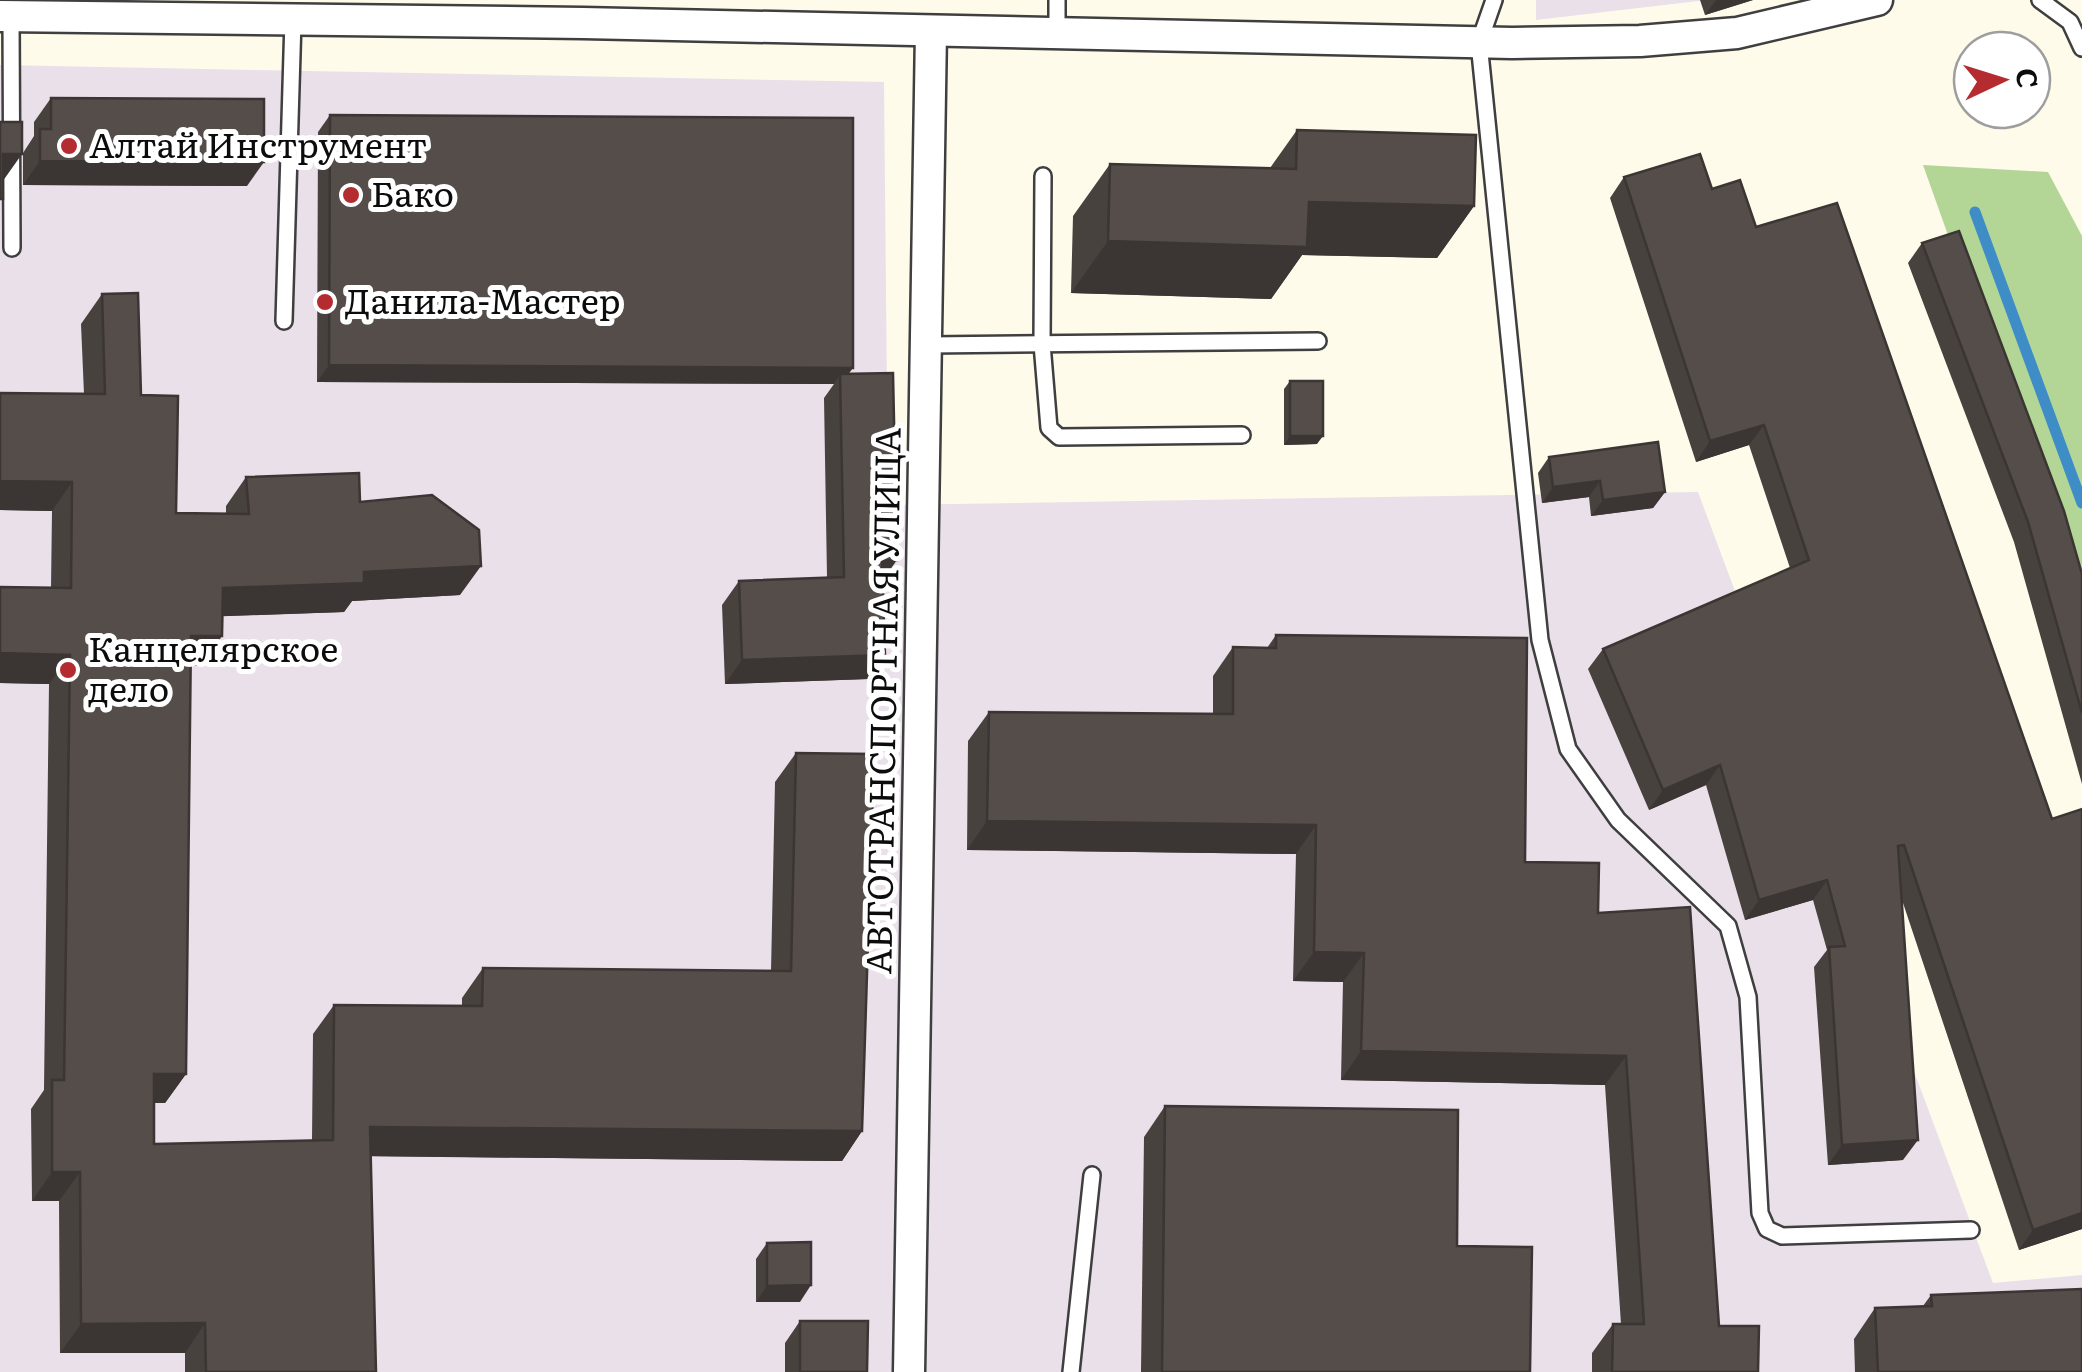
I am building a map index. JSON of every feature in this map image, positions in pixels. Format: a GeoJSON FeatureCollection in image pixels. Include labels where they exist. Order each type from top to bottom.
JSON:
{"type":"FeatureCollection","features":[{"type":"Feature","properties":{"kind":"street"},"geometry":{"type":"LineString","coordinates":[[6,16],[293,20],[584,11],[931,30],[1479,43],[1640,41],[1737,32],[1833,5],[1877,0]]}},
{"type":"Feature","properties":{"kind":"street","name":"АВТОТРАНСПОРТНАЯ УЛИЦА"},"geometry":{"type":"LineString","coordinates":[[908,1372],[929,344],[931,30]]}},
{"type":"Feature","properties":{"kind":"lane"},"geometry":{"type":"LineString","coordinates":[[1057,34],[1058,0]]}},
{"type":"Feature","properties":{"kind":"lane"},"geometry":{"type":"LineString","coordinates":[[1494,0],[1479,43],[1540,640],[1568,749],[1618,820],[1728,926],[1748,997],[1760,1213],[1767,1230],[1782,1236],[1971,1230]]}},
{"type":"Feature","properties":{"kind":"lane"},"geometry":{"type":"LineString","coordinates":[[2040,0],[2070,22],[2082,48]]}},
{"type":"Feature","properties":{"kind":"lane"},"geometry":{"type":"LineString","coordinates":[[6,16],[12,248]]}},
{"type":"Feature","properties":{"kind":"lane"},"geometry":{"type":"LineString","coordinates":[[284,320],[293,20]]}},
{"type":"Feature","properties":{"kind":"lane"},"geometry":{"type":"LineString","coordinates":[[1043,176],[1042,344],[1049,428],[1059,437],[1242,434]]}},
{"type":"Feature","properties":{"kind":"lane"},"geometry":{"type":"LineString","coordinates":[[929,344],[1318,341]]}},
{"type":"Feature","properties":{"kind":"lane"},"geometry":{"type":"LineString","coordinates":[[1071,1372],[1092,1175]]}},
{"type":"Feature","properties":{"kind":"shaded area"},"geometry":{"type":"Polygon","coordinates":[[[1536,0],[1707,0],[1536,20],[1536,0]]]}},
{"type":"Feature","properties":{"kind":"shaded area"},"geometry":{"type":"Polygon","coordinates":[[[0,65],[884,82],[888,505],[1698,492],[1993,1283],[2082,1275],[2082,1372],[0,1372],[0,65]]]}},
{"type":"Feature","properties":{"kind":"green space"},"geometry":{"type":"Polygon","coordinates":[[[1923,165],[2048,172],[2082,236],[2082,611],[1923,165]]]}},
{"type":"Feature","properties":{"kind":"building"},"geometry":{"type":"Polygon","coordinates":[[[51,98],[264,99],[264,162],[40,161],[40,129],[51,129],[51,98]]]}},
{"type":"Feature","properties":{"kind":"building"},"geometry":{"type":"Polygon","coordinates":[[[330,115],[853,118],[853,368],[329,365],[330,115]]]}},
{"type":"Feature","properties":{"kind":"building"},"geometry":{"type":"Polygon","coordinates":[[[0,122],[22,122],[22,154],[3,154],[3,199],[0,199],[0,122]]]}},
{"type":"Feature","properties":{"kind":"building"},"geometry":{"type":"Polygon","coordinates":[[[1297,130],[1476,135],[1474,206],[1309,202],[1307,247],[1108,241],[1110,164],[1296,169],[1297,130]]]}},
{"type":"Feature","properties":{"kind":"building"},"geometry":{"type":"Polygon","coordinates":[[[1700,154],[1712,189],[1740,180],[1756,227],[1837,203],[2052,819],[2082,809],[2082,1213],[2033,1230],[1904,845],[1898,846],[1918,1140],[1842,1145],[1829,947],[1845,946],[1827,880],[1759,900],[1720,765],[1663,790],[1603,649],[1809,560],[1764,425],[1710,441],[1624,177],[1700,154]]]}},
{"type":"Feature","properties":{"kind":"building"},"geometry":{"type":"Polygon","coordinates":[[[1959,231],[2064,511],[2082,574],[2082,713],[2028,522],[1922,243],[1959,231]]]}},
{"type":"Feature","properties":{"kind":"building"},"geometry":{"type":"Polygon","coordinates":[[[138,293],[141,395],[178,396],[176,513],[249,514],[246,477],[359,473],[360,502],[432,495],[479,530],[481,566],[364,572],[364,583],[223,588],[222,636],[191,636],[186,1074],[154,1074],[154,1144],[333,1140],[334,1005],[482,1006],[483,968],[791,971],[796,753],[874,754],[862,1131],[370,1127],[376,1372],[206,1372],[205,1323],[81,1324],[80,1172],[52,1172],[52,1080],[64,1080],[70,655],[0,653],[0,587],[71,588],[72,482],[0,481],[0,393],[105,394],[102,294],[138,293]]]}},
{"type":"Feature","properties":{"kind":"building"},"geometry":{"type":"Polygon","coordinates":[[[893,373],[897,560],[882,561],[885,655],[742,660],[739,581],[844,577],[840,374],[893,373]]]}},
{"type":"Feature","properties":{"kind":"building"},"geometry":{"type":"Polygon","coordinates":[[[1290,381],[1323,381],[1323,436],[1290,436],[1290,381]]]}},
{"type":"Feature","properties":{"kind":"building"},"geometry":{"type":"Polygon","coordinates":[[[1658,442],[1665,492],[1603,500],[1600,481],[1553,487],[1549,457],[1658,442]]]}},
{"type":"Feature","properties":{"kind":"building"},"geometry":{"type":"Polygon","coordinates":[[[1276,635],[1527,638],[1525,862],[1599,863],[1598,913],[1690,907],[1719,1326],[1759,1326],[1758,1372],[1612,1372],[1613,1324],[1644,1324],[1626,1056],[1361,1051],[1364,953],[1314,952],[1316,825],[987,821],[989,712],[1233,714],[1233,647],[1276,648],[1276,635]]]}},
{"type":"Feature","properties":{"kind":"building"},"geometry":{"type":"Polygon","coordinates":[[[1165,1106],[1458,1110],[1457,1246],[1532,1247],[1530,1372],[1162,1372],[1165,1106]]]}},
{"type":"Feature","properties":{"kind":"building"},"geometry":{"type":"Polygon","coordinates":[[[811,1242],[811,1285],[767,1286],[767,1243],[811,1242]]]}},
{"type":"Feature","properties":{"kind":"building"},"geometry":{"type":"Polygon","coordinates":[[[2082,1289],[2082,1372],[1878,1372],[1875,1308],[1932,1306],[1931,1295],[2082,1289]]]}},
{"type":"Feature","properties":{"kind":"building"},"geometry":{"type":"Polygon","coordinates":[[[800,1321],[868,1321],[867,1372],[800,1372],[800,1321]]]}},
{"type":"Feature","properties":{"kind":"waterway"},"geometry":{"type":"LineString","coordinates":[[1975,212],[2082,503]]}},
{"type":"Feature","properties":{"kind":"place","name":"Алтай Инструмент"},"geometry":{"type":"Point","coordinates":[69,146]}},
{"type":"Feature","properties":{"kind":"place","name":"Бако"},"geometry":{"type":"Point","coordinates":[351,195]}},
{"type":"Feature","properties":{"kind":"place","name":"Данила-Мастер"},"geometry":{"type":"Point","coordinates":[325,302]}},
{"type":"Feature","properties":{"kind":"place","name":"Канцелярское дело"},"geometry":{"type":"Point","coordinates":[68,670]}}]}
